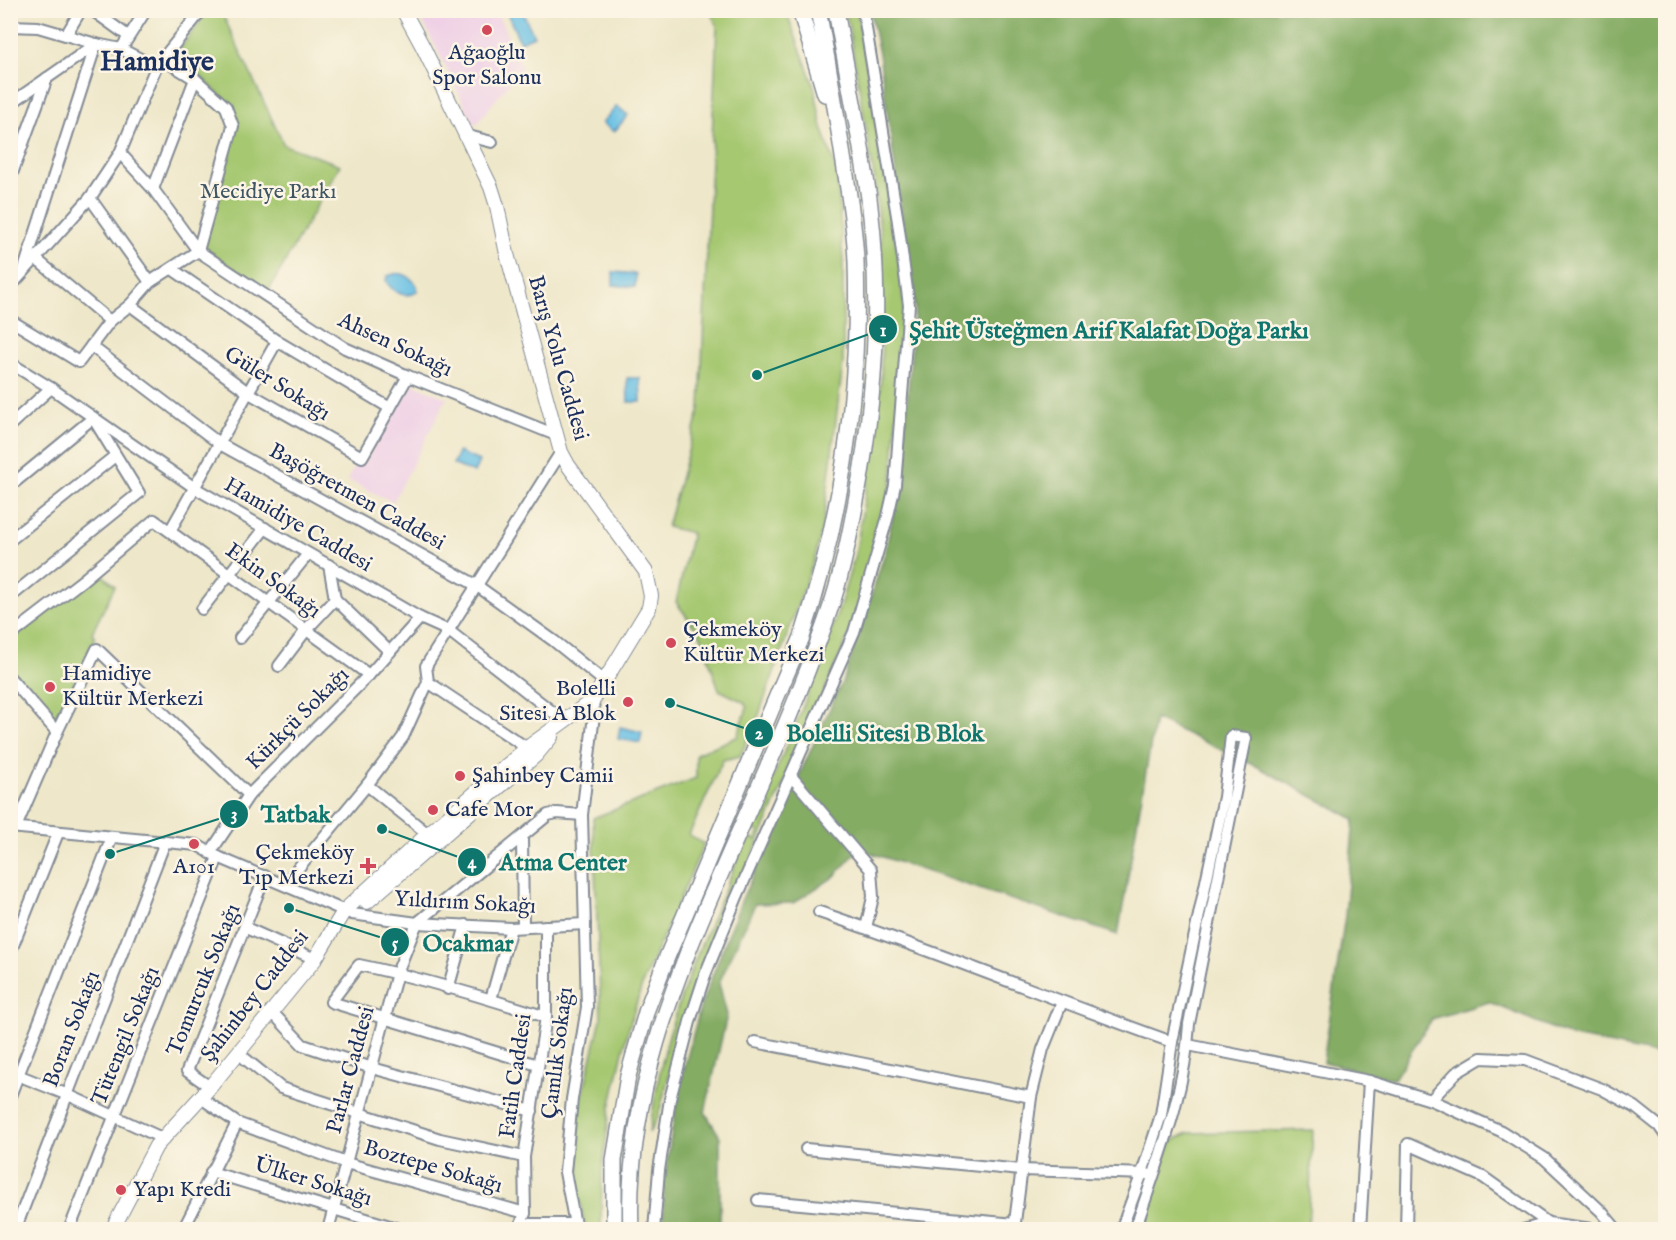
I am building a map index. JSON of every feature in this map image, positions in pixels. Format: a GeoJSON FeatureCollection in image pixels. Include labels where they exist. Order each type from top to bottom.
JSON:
{"type":"FeatureCollection","features":[{"type":"Feature","properties":{"kind":"highway"},"geometry":{"type":"LineString","coordinates":[[800,10],[843,158]]}},
{"type":"Feature","properties":{"kind":"highway"},"geometry":{"type":"LineString","coordinates":[[614,1230],[614,1160],[628,1076],[647,1009],[798,648],[816,594],[830,538],[847,448],[857,349],[856,260],[831,76],[818,10]]}},
{"type":"Feature","properties":{"kind":"highway"},"geometry":{"type":"LineString","coordinates":[[630,1230],[633,1163],[641,1105],[651,1059],[669,1001],[689,949],[794,704],[820,636],[843,564],[861,472],[874,363],[873,251],[869,200],[836,10]]}},
{"type":"Feature","properties":{"kind":"main road","name":"Barış Yolu Caddesi"},"geometry":{"type":"LineString","coordinates":[[402,10],[468,136],[491,187],[561,452],[568,465],[646,572]]}},
{"type":"Feature","properties":{"kind":"main road","name":"Şahinbey Caddesi"},"geometry":{"type":"LineString","coordinates":[[121,1230],[164,1148],[164,1139],[238,1053],[315,958],[348,913],[428,834],[527,748],[593,700],[649,609],[651,596],[646,572]]}},
{"type":"Feature","properties":{"kind":"main road"},"geometry":{"type":"LineString","coordinates":[[348,913],[536,755],[564,721]]}},
{"type":"Feature","properties":{"kind":"main road"},"geometry":{"type":"LineString","coordinates":[[112,1230],[156,1146],[164,1139]]}},
{"type":"Feature","properties":{"kind":"street"},"geometry":{"type":"LineString","coordinates":[[66,35],[81,10]]}},
{"type":"Feature","properties":{"kind":"street"},"geometry":{"type":"LineString","coordinates":[[92,10],[128,36]]}},
{"type":"Feature","properties":{"kind":"street"},"geometry":{"type":"LineString","coordinates":[[121,49],[146,10]]}},
{"type":"Feature","properties":{"kind":"street"},"geometry":{"type":"LineString","coordinates":[[654,1230],[664,1130],[677,1071],[705,975],[736,899],[854,632],[888,516],[898,457],[909,305],[898,222],[863,10]]}},
{"type":"Feature","properties":{"kind":"street"},"geometry":{"type":"LineString","coordinates":[[15,280],[90,198],[120,153],[160,64],[202,11]]}},
{"type":"Feature","properties":{"kind":"street"},"geometry":{"type":"LineString","coordinates":[[10,26],[38,27],[121,49],[195,79],[226,107],[233,126],[198,251],[150,282],[130,305],[110,321],[79,362],[10,320]]}},
{"type":"Feature","properties":{"kind":"street"},"geometry":{"type":"LineString","coordinates":[[10,104],[96,44]]}},
{"type":"Feature","properties":{"kind":"street"},"geometry":{"type":"LineString","coordinates":[[15,280],[96,44]]}},
{"type":"Feature","properties":{"kind":"street"},"geometry":{"type":"LineString","coordinates":[[10,179],[47,78]]}},
{"type":"Feature","properties":{"kind":"street"},"geometry":{"type":"LineString","coordinates":[[153,189],[195,79]]}},
{"type":"Feature","properties":{"kind":"street"},"geometry":{"type":"LineString","coordinates":[[468,136],[492,142]]}},
{"type":"Feature","properties":{"kind":"street"},"geometry":{"type":"LineString","coordinates":[[120,153],[153,189],[198,251]]}},
{"type":"Feature","properties":{"kind":"street"},"geometry":{"type":"LineString","coordinates":[[90,198],[150,282]]}},
{"type":"Feature","properties":{"kind":"street","name":"Ahsen Sokağı"},"geometry":{"type":"LineString","coordinates":[[198,251],[345,348],[408,376],[556,435]]}},
{"type":"Feature","properties":{"kind":"street"},"geometry":{"type":"LineString","coordinates":[[36,259],[110,321]]}},
{"type":"Feature","properties":{"kind":"street"},"geometry":{"type":"LineString","coordinates":[[172,269],[277,341],[390,408],[408,376]]}},
{"type":"Feature","properties":{"kind":"street","name":"Güler Sokağı"},"geometry":{"type":"LineString","coordinates":[[130,305],[249,393],[362,457],[390,408]]}},
{"type":"Feature","properties":{"kind":"street"},"geometry":{"type":"LineString","coordinates":[[170,531],[277,341]]}},
{"type":"Feature","properties":{"kind":"street","name":"Başöğretmen Caddesi"},"geometry":{"type":"LineString","coordinates":[[92,346],[220,444],[476,585],[554,641],[605,682]]}},
{"type":"Feature","properties":{"kind":"street","name":"Hamidiye Caddesi"},"geometry":{"type":"LineString","coordinates":[[12,365],[51,388],[195,488],[420,618],[449,631],[564,721]]}},
{"type":"Feature","properties":{"kind":"street"},"geometry":{"type":"LineString","coordinates":[[10,425],[51,388]]}},
{"type":"Feature","properties":{"kind":"street"},"geometry":{"type":"LineString","coordinates":[[10,486],[93,418],[139,494],[10,597]]}},
{"type":"Feature","properties":{"kind":"street"},"geometry":{"type":"LineString","coordinates":[[285,884],[367,785],[403,737],[428,682],[426,666],[561,452]]}},
{"type":"Feature","properties":{"kind":"street"},"geometry":{"type":"LineString","coordinates":[[10,540],[115,456]]}},
{"type":"Feature","properties":{"kind":"street","name":"Ekin Sokağı"},"geometry":{"type":"LineString","coordinates":[[10,636],[83,580],[154,520],[369,675]]}},
{"type":"Feature","properties":{"kind":"street"},"geometry":{"type":"LineString","coordinates":[[202,609],[265,528]]}},
{"type":"Feature","properties":{"kind":"street"},"geometry":{"type":"LineString","coordinates":[[240,638],[308,554]]}},
{"type":"Feature","properties":{"kind":"street"},"geometry":{"type":"LineString","coordinates":[[329,566],[335,599],[390,652]]}},
{"type":"Feature","properties":{"kind":"street"},"geometry":{"type":"LineString","coordinates":[[279,666],[307,629],[335,599]]}},
{"type":"Feature","properties":{"kind":"street","name":"Kürkçü Sokağı"},"geometry":{"type":"LineString","coordinates":[[214,855],[249,795],[369,675],[420,618]]}},
{"type":"Feature","properties":{"kind":"street"},"geometry":{"type":"LineString","coordinates":[[13,827],[97,649],[249,795]]}},
{"type":"Feature","properties":{"kind":"street"},"geometry":{"type":"LineString","coordinates":[[10,678],[57,732]]}},
{"type":"Feature","properties":{"kind":"street"},"geometry":{"type":"LineString","coordinates":[[428,682],[527,748]]}},
{"type":"Feature","properties":{"kind":"street","name":"Çamlık Sokağı"},"geometry":{"type":"LineString","coordinates":[[575,1227],[565,1172],[572,1099],[587,1007],[582,815],[594,715],[593,700]]}},
{"type":"Feature","properties":{"kind":"street"},"geometry":{"type":"LineString","coordinates":[[1120,1230],[1148,1174],[1171,1122],[1188,1045],[1189,1024],[1246,738],[1230,736],[1224,797],[1172,1042],[1161,1115],[1148,1174],[1135,1230]]}},
{"type":"Feature","properties":{"kind":"street"},"geometry":{"type":"LineString","coordinates":[[791,776],[871,870],[873,897],[866,928]]}},
{"type":"Feature","properties":{"kind":"street"},"geometry":{"type":"LineString","coordinates":[[367,785],[428,834]]}},
{"type":"Feature","properties":{"kind":"street"},"geometry":{"type":"LineString","coordinates":[[417,923],[548,815],[557,813],[582,815]]}},
{"type":"Feature","properties":{"kind":"street","name":"Yıldırım Sokağı"},"geometry":{"type":"LineString","coordinates":[[13,827],[197,845],[214,855],[348,913],[417,923],[466,926],[510,928],[585,924]]}},
{"type":"Feature","properties":{"kind":"street"},"geometry":{"type":"LineString","coordinates":[[10,953],[58,833]]}},
{"type":"Feature","properties":{"kind":"street"},"geometry":{"type":"LineString","coordinates":[[10,1096],[14,1074],[112,837]]}},
{"type":"Feature","properties":{"kind":"street"},"geometry":{"type":"LineString","coordinates":[[522,838],[523,927]]}},
{"type":"Feature","properties":{"kind":"street","name":"Boran Sokağı"},"geometry":{"type":"LineString","coordinates":[[15,1230],[165,842]]}},
{"type":"Feature","properties":{"kind":"street","name":"Tütengil Sokağı"},"geometry":{"type":"LineString","coordinates":[[69,1230],[115,1118],[214,855]]}},
{"type":"Feature","properties":{"kind":"street","name":"Tomurcuk Sokağı"},"geometry":{"type":"LineString","coordinates":[[205,1093],[187,1071],[265,876]]}},
{"type":"Feature","properties":{"kind":"street"},"geometry":{"type":"LineString","coordinates":[[819,912],[906,941],[1172,1042]]}},
{"type":"Feature","properties":{"kind":"street","name":"Parlar Caddesi"},"geometry":{"type":"LineString","coordinates":[[328,1230],[397,973],[417,923]]}},
{"type":"Feature","properties":{"kind":"street"},"geometry":{"type":"LineString","coordinates":[[448,989],[466,926]]}},
{"type":"Feature","properties":{"kind":"street","name":"Fatih Caddesi"},"geometry":{"type":"LineString","coordinates":[[520,1227],[525,1213],[524,1157],[546,1017],[546,926]]}},
{"type":"Feature","properties":{"kind":"street"},"geometry":{"type":"LineString","coordinates":[[246,928],[315,958]]}},
{"type":"Feature","properties":{"kind":"street"},"geometry":{"type":"LineString","coordinates":[[491,999],[510,928]]}},
{"type":"Feature","properties":{"kind":"street"},"geometry":{"type":"LineString","coordinates":[[537,1065],[331,1002],[359,965],[491,999],[546,1017]]}},
{"type":"Feature","properties":{"kind":"street"},"geometry":{"type":"LineString","coordinates":[[758,1200],[1015,1227],[1031,1096],[1043,1049],[1062,1002]]}},
{"type":"Feature","properties":{"kind":"street"},"geometry":{"type":"LineString","coordinates":[[271,1011],[303,1046],[372,1068],[532,1111]]}},
{"type":"Feature","properties":{"kind":"street"},"geometry":{"type":"LineString","coordinates":[[755,1042],[1031,1096]]}},
{"type":"Feature","properties":{"kind":"street"},"geometry":{"type":"LineString","coordinates":[[1172,1042],[1173,1049],[1179,1052],[1186,1050],[1188,1045]]}},
{"type":"Feature","properties":{"kind":"street"},"geometry":{"type":"LineString","coordinates":[[1188,1045],[1369,1081],[1431,1100],[1501,1131],[1544,1158],[1601,1211],[1617,1230]]}},
{"type":"Feature","properties":{"kind":"street"},"geometry":{"type":"LineString","coordinates":[[238,1053],[281,1088],[440,1139],[524,1157]]}},
{"type":"Feature","properties":{"kind":"street"},"geometry":{"type":"LineString","coordinates":[[1431,1100],[1456,1073],[1481,1058],[1525,1060],[1602,1089],[1635,1107],[1659,1126],[1665,1136]]}},
{"type":"Feature","properties":{"kind":"street"},"geometry":{"type":"LineString","coordinates":[[14,1074],[68,1095],[164,1139]]}},
{"type":"Feature","properties":{"kind":"street"},"geometry":{"type":"LineString","coordinates":[[1360,1230],[1369,1081]]}},
{"type":"Feature","properties":{"kind":"street","name":"Boztepe Sokağı"},"geometry":{"type":"LineString","coordinates":[[205,1093],[237,1123],[346,1163],[525,1213]]}},
{"type":"Feature","properties":{"kind":"street"},"geometry":{"type":"LineString","coordinates":[[183,1230],[237,1123]]}},
{"type":"Feature","properties":{"kind":"street"},"geometry":{"type":"LineString","coordinates":[[1406,1230],[1408,1144],[1483,1178],[1548,1223]]}},
{"type":"Feature","properties":{"kind":"street"},"geometry":{"type":"LineString","coordinates":[[806,1149],[1022,1170],[1148,1174]]}},
{"type":"Feature","properties":{"kind":"street","name":"Ülker Sokağı"},"geometry":{"type":"LineString","coordinates":[[211,1172],[403,1230]]}},
{"type":"Feature","properties":{"kind":"street"},"geometry":{"type":"LineString","coordinates":[[1523,1230],[1548,1223],[1600,1230]]}},
{"type":"Feature","properties":{"kind":"street"},"geometry":{"type":"LineString","coordinates":[[520,1227],[575,1227]]}},
{"type":"Feature","properties":{"kind":"shaded area"},"geometry":{"type":"Polygon","coordinates":[[[414,11],[496,11],[522,67],[475,126],[424,24],[414,11]]]}},
{"type":"Feature","properties":{"kind":"shaded area"},"geometry":{"type":"Polygon","coordinates":[[[409,382],[447,398],[393,502],[347,480],[358,461],[365,463],[409,382]]]}},
{"type":"Feature","properties":{"kind":"green space","name":"Mecidiye Parkı"},"geometry":{"type":"Polygon","coordinates":[[[208,11],[221,11],[284,145],[340,165],[268,292],[202,247],[236,123],[227,103],[195,70],[172,59],[208,11]]]}},
{"type":"Feature","properties":{"kind":"green space"},"geometry":{"type":"Polygon","coordinates":[[[710,11],[786,11],[814,86],[822,127],[837,172],[843,261],[843,363],[823,525],[815,557],[757,720],[740,756],[723,760],[689,835],[704,844],[643,982],[627,1034],[610,1108],[602,1172],[601,1229],[585,1229],[573,1160],[581,1101],[601,1019],[593,818],[696,778],[696,754],[737,737],[747,708],[744,702],[719,690],[701,636],[676,602],[692,533],[667,527],[700,408],[717,26],[710,11]]]}},
{"type":"Feature","properties":{"kind":"green space"},"geometry":{"type":"Polygon","coordinates":[[[846,11],[857,11],[892,209],[904,306],[892,482],[851,630],[711,950],[679,1037],[658,1117],[649,1133],[665,1052],[680,1001],[747,836],[756,840],[759,832],[752,828],[824,652],[856,551],[876,426],[881,379],[883,263],[875,182],[846,11]]]}},
{"type":"Feature","properties":{"kind":"green space"},"geometry":{"type":"Polygon","coordinates":[[[870,11],[1665,11],[1665,1056],[1570,1036],[1489,1002],[1432,1019],[1394,1079],[1323,1062],[1345,916],[1354,819],[1258,767],[1155,719],[1118,935],[859,849],[834,877],[793,903],[755,904],[719,983],[727,1015],[705,1112],[720,1137],[720,1223],[714,1229],[663,1230],[664,1181],[679,1087],[701,1005],[742,899],[845,676],[885,553],[901,478],[915,308],[879,54],[870,11]]]}},
{"type":"Feature","properties":{"kind":"green space"},"geometry":{"type":"Polygon","coordinates":[[[97,570],[115,586],[92,633],[95,637],[58,719],[43,710],[11,667],[11,639],[97,570]]]}},
{"type":"Feature","properties":{"kind":"green space"},"geometry":{"type":"Polygon","coordinates":[[[1313,1130],[1308,1229],[1142,1230],[1170,1142],[1188,1133],[1313,1130]]]}},
{"type":"Feature","properties":{"kind":"water"},"geometry":{"type":"Polygon","coordinates":[[[514,10],[522,11],[534,36],[520,42],[507,13],[514,10]]]}},
{"type":"Feature","properties":{"kind":"water"},"geometry":{"type":"Polygon","coordinates":[[[617,106],[628,115],[614,132],[602,123],[617,106]]]}},
{"type":"Feature","properties":{"kind":"water"},"geometry":{"type":"Polygon","coordinates":[[[613,272],[636,274],[635,287],[613,285],[613,272]]]}},
{"type":"Feature","properties":{"kind":"water"},"geometry":{"type":"Polygon","coordinates":[[[394,274],[410,278],[417,286],[417,292],[408,295],[395,291],[386,281],[387,276],[394,274]]]}},
{"type":"Feature","properties":{"kind":"water"},"geometry":{"type":"Polygon","coordinates":[[[627,378],[640,378],[641,402],[628,402],[627,378]]]}},
{"type":"Feature","properties":{"kind":"water"},"geometry":{"type":"Polygon","coordinates":[[[458,452],[479,461],[474,473],[453,464],[458,452]]]}},
{"type":"Feature","properties":{"kind":"water"},"geometry":{"type":"Polygon","coordinates":[[[620,727],[642,732],[640,743],[618,739],[620,727]]]}},
{"type":"Feature","properties":{"kind":"place","name":"Ağaoğlu Spor Salonu"},"geometry":{"type":"Point","coordinates":[487,30]}},
{"type":"Feature","properties":{"kind":"place","name":"Şehit Üsteğmen Arif Kalafat Doğa Parkı"},"geometry":{"type":"Point","coordinates":[757,375]}},
{"type":"Feature","properties":{"kind":"place","name":"Çekmeköy Kültür Merkezi"},"geometry":{"type":"Point","coordinates":[671,643]}},
{"type":"Feature","properties":{"kind":"place","name":"Hamidiye Kültür Merkezi"},"geometry":{"type":"Point","coordinates":[50,687]}},
{"type":"Feature","properties":{"kind":"place","name":"Bolelli Sitesi A Blok"},"geometry":{"type":"Point","coordinates":[628,702]}},
{"type":"Feature","properties":{"kind":"place","name":"Bolelli Sitesi B Blok"},"geometry":{"type":"Point","coordinates":[670,703]}},
{"type":"Feature","properties":{"kind":"place","name":"Şahinbey Camii"},"geometry":{"type":"Point","coordinates":[460,776]}},
{"type":"Feature","properties":{"kind":"place","name":"Cafe Mor"},"geometry":{"type":"Point","coordinates":[433,810]}},
{"type":"Feature","properties":{"kind":"place","name":"Atma Center"},"geometry":{"type":"Point","coordinates":[382,829]}},
{"type":"Feature","properties":{"kind":"place","name":"A101"},"geometry":{"type":"Point","coordinates":[194,844]}},
{"type":"Feature","properties":{"kind":"place","name":"Tatbak"},"geometry":{"type":"Point","coordinates":[110,854]}},
{"type":"Feature","properties":{"kind":"place","name":"Çekmeköy Tıp Merkezi"},"geometry":{"type":"Point","coordinates":[368,866]}},
{"type":"Feature","properties":{"kind":"place","name":"Ocakmar"},"geometry":{"type":"Point","coordinates":[289,908]}},
{"type":"Feature","properties":{"kind":"place","name":"Yapı Kredi"},"geometry":{"type":"Point","coordinates":[121,1190]}},
{"type":"Feature","properties":{"kind":"district","name":"Hamidiye"},"geometry":{"type":"Point","coordinates":[157,62]}}]}
